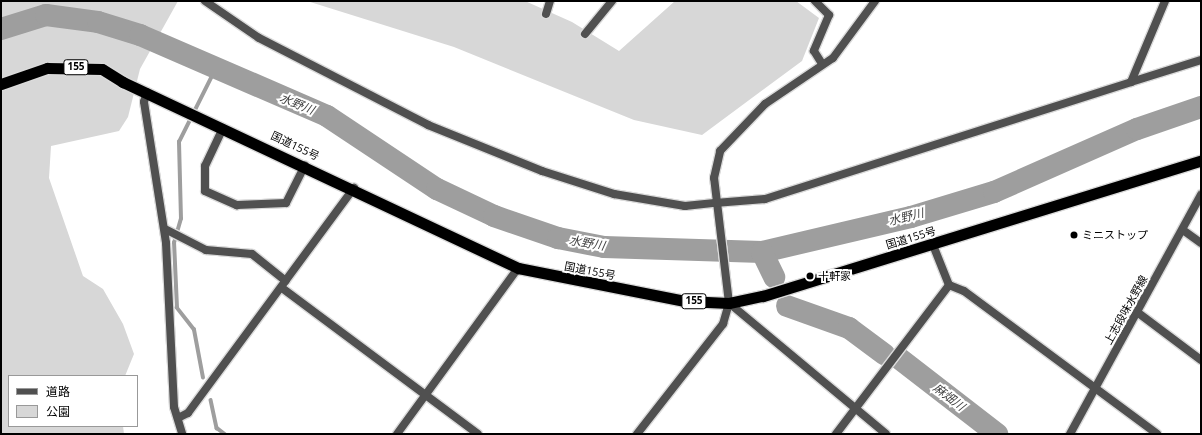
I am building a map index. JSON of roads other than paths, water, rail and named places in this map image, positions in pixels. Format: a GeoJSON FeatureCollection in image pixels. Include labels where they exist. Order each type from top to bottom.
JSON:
{"type":"FeatureCollection","features":[{"type":"Feature","properties":{"kind":"highway","name":"国道155号"},"geometry":{"type":"LineString","coordinates":[[1,84],[33,71],[86,66],[102,69],[223,128],[354,188],[518,268],[685,301],[729,303],[933,245],[1201,160]]}},
{"type":"Feature","properties":{"kind":"street"},"geometry":{"type":"LineString","coordinates":[[205,1],[258,38],[421,121],[542,171],[628,196],[685,206],[765,200],[1201,60]]}},
{"type":"Feature","properties":{"kind":"street"},"geometry":{"type":"LineString","coordinates":[[546,14],[550,1]]}},
{"type":"Feature","properties":{"kind":"street"},"geometry":{"type":"LineString","coordinates":[[585,34],[612,1]]}},
{"type":"Feature","properties":{"kind":"street"},"geometry":{"type":"LineString","coordinates":[[815,1],[829,15],[814,51],[822,64]]}},
{"type":"Feature","properties":{"kind":"street"},"geometry":{"type":"LineString","coordinates":[[637,434],[723,324],[729,303],[715,203],[714,178],[720,151],[765,104],[833,58],[875,1]]}},
{"type":"Feature","properties":{"kind":"street"},"geometry":{"type":"LineString","coordinates":[[1130,82],[1165,1]]}},
{"type":"Feature","properties":{"kind":"street"},"geometry":{"type":"LineString","coordinates":[[147,92],[144,102],[165,229],[174,407],[182,434]]}},
{"type":"Feature","properties":{"kind":"street"},"geometry":{"type":"LineString","coordinates":[[223,128],[205,166],[205,191],[237,205],[286,203],[305,165]]}},
{"type":"Feature","properties":{"kind":"street"},"geometry":{"type":"LineString","coordinates":[[178,418],[188,413],[284,285],[354,188]]}},
{"type":"Feature","properties":{"kind":"street","name":"上志段味水野線"},"geometry":{"type":"LineString","coordinates":[[1070,434],[1201,195]]}},
{"type":"Feature","properties":{"kind":"street"},"geometry":{"type":"LineString","coordinates":[[165,229],[206,250],[252,254],[284,285],[478,434]]}},
{"type":"Feature","properties":{"kind":"street"},"geometry":{"type":"LineString","coordinates":[[1183,230],[1201,243]]}},
{"type":"Feature","properties":{"kind":"street"},"geometry":{"type":"LineString","coordinates":[[933,245],[949,286]]}},
{"type":"Feature","properties":{"kind":"street"},"geometry":{"type":"LineString","coordinates":[[397,434],[518,268]]}},
{"type":"Feature","properties":{"kind":"street"},"geometry":{"type":"LineString","coordinates":[[949,286],[964,291],[1157,434]]}},
{"type":"Feature","properties":{"kind":"street"},"geometry":{"type":"LineString","coordinates":[[836,434],[949,286]]}},
{"type":"Feature","properties":{"kind":"street"},"geometry":{"type":"LineString","coordinates":[[729,303],[886,434]]}},
{"type":"Feature","properties":{"kind":"street"},"geometry":{"type":"LineString","coordinates":[[1137,312],[1201,360]]}},
{"type":"Feature","properties":{"kind":"waterway","name":"水野川"},"geometry":{"type":"LineString","coordinates":[[1,29],[46,15],[98,22],[140,35],[327,116],[437,189],[494,216],[558,238],[604,247],[762,252],[911,217],[994,192],[1137,129],[1201,107]]}},
{"type":"Feature","properties":{"kind":"waterway"},"geometry":{"type":"LineString","coordinates":[[203,378],[194,330],[177,308],[174,243],[181,219],[179,142],[216,68]]}},
{"type":"Feature","properties":{"kind":"waterway","name":"麻畑川"},"geometry":{"type":"LineString","coordinates":[[762,252],[774,277]]}},
{"type":"Feature","properties":{"kind":"waterway","name":"麻畑川"},"geometry":{"type":"LineString","coordinates":[[787,306],[849,328],[884,354]]}},
{"type":"Feature","properties":{"kind":"waterway","name":"麻畑川"},"geometry":{"type":"LineString","coordinates":[[900,359],[997,434]]}},
{"type":"Feature","properties":{"kind":"waterway"},"geometry":{"type":"LineString","coordinates":[[211,400],[217,428],[225,434]]}},
{"type":"Feature","properties":{"kind":"place","name":"ミニストップ"},"geometry":{"type":"Point","coordinates":[1074,235]}},
{"type":"Feature","properties":{"kind":"place","name":"十軒家"},"geometry":{"type":"Point","coordinates":[810,276]}}]}
